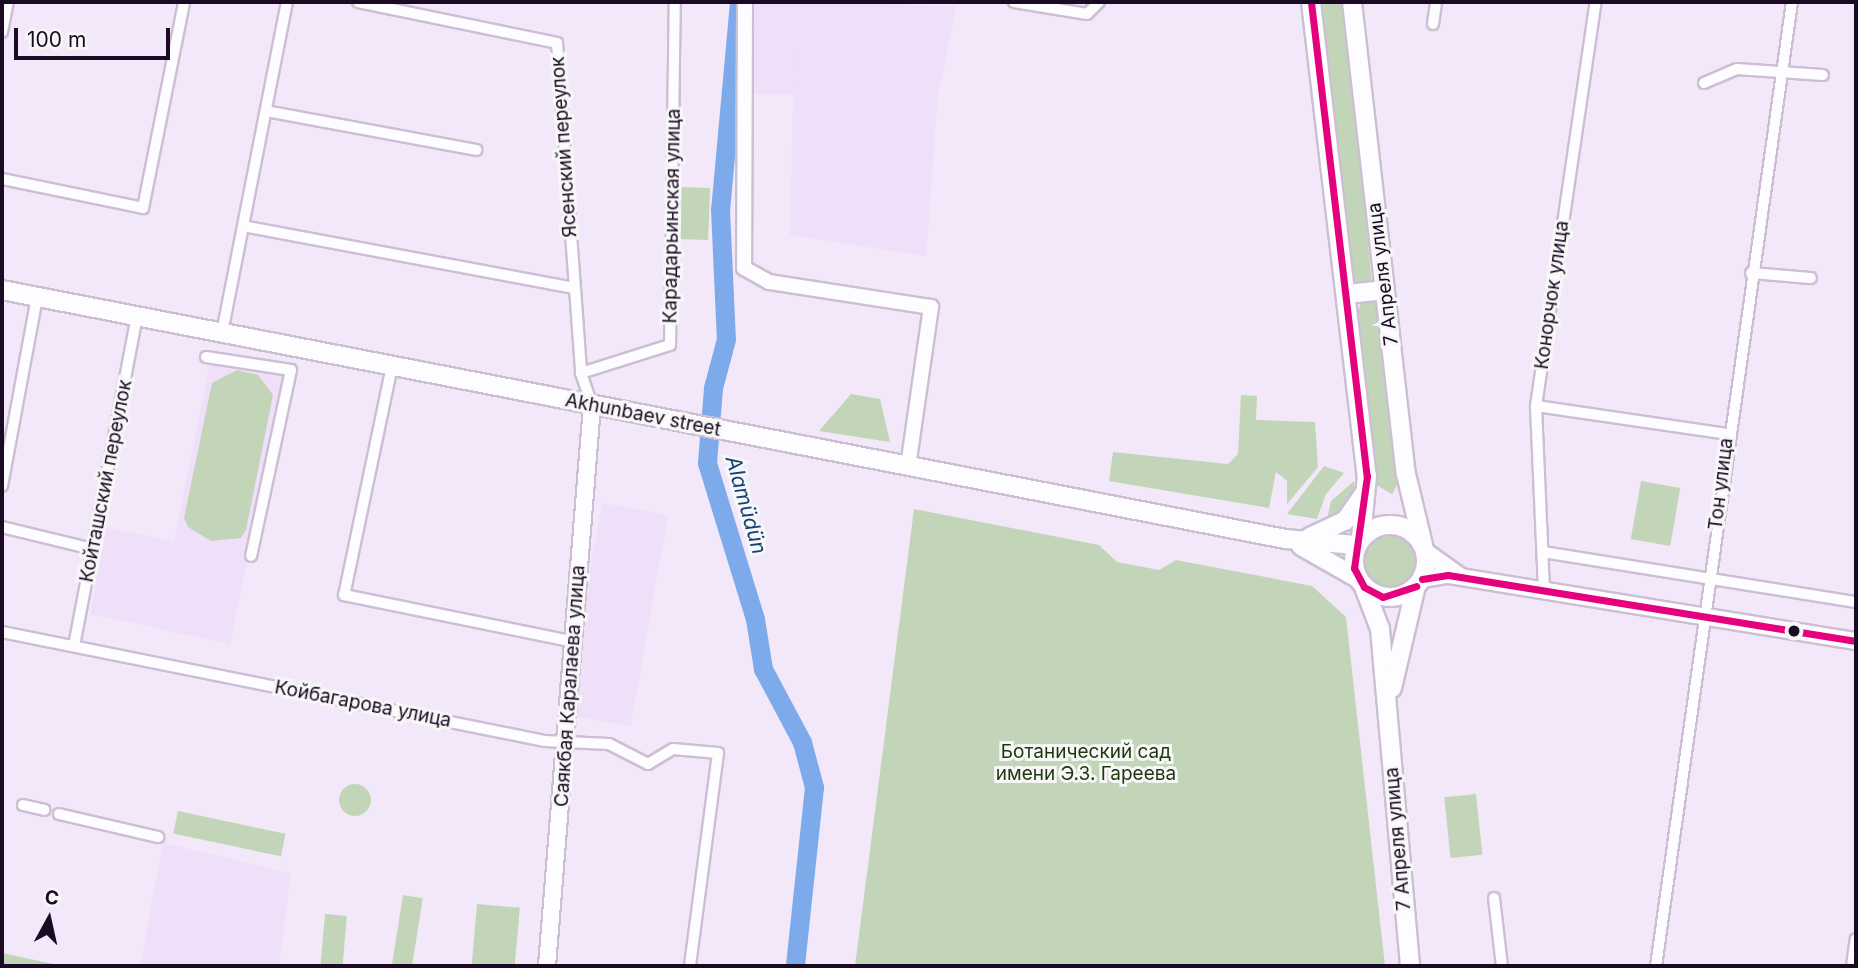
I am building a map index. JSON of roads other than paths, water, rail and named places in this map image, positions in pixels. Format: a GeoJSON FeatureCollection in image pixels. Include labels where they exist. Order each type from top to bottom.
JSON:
{"type":"FeatureCollection","features":[{"type":"Feature","properties":{"kind":"main road","name":"7 Апреля улица"},"geometry":{"type":"LineString","coordinates":[[1311,2],[1347,294],[1367,487],[1359,541]]}},
{"type":"Feature","properties":{"kind":"main road","name":"7 Апреля улица"},"geometry":{"type":"LineString","coordinates":[[1352,2],[1406,474],[1424,548]]}},
{"type":"Feature","properties":{"kind":"main road","name":"Akhunbaev street"},"geometry":{"type":"LineString","coordinates":[[2,290],[1285,539]]}},
{"type":"Feature","properties":{"kind":"main road"},"geometry":{"type":"LineString","coordinates":[[1347,294],[1385,290]]}},
{"type":"Feature","properties":{"kind":"main road","name":"Саякбая Каралаева улица"},"geometry":{"type":"LineString","coordinates":[[547,966],[570,739],[571,640],[592,405]]}},
{"type":"Feature","properties":{"kind":"main road"},"geometry":{"type":"LineString","coordinates":[[1285,539],[1337,527],[1360,505],[1367,487]]}},
{"type":"Feature","properties":{"kind":"main road"},"geometry":{"type":"LineString","coordinates":[[1285,539],[1359,541],[1379,526],[1400,525],[1424,548],[1462,577]]}},
{"type":"Feature","properties":{"kind":"main road"},"geometry":{"type":"LineString","coordinates":[[1285,539],[1361,583],[1393,597],[1419,583],[1462,577],[1856,641]]}},
{"type":"Feature","properties":{"kind":"main road"},"geometry":{"type":"LineString","coordinates":[[1359,541],[1361,583]]}},
{"type":"Feature","properties":{"kind":"main road"},"geometry":{"type":"LineString","coordinates":[[1419,583],[1424,548]]}},
{"type":"Feature","properties":{"kind":"main road","name":"7 Апреля улица"},"geometry":{"type":"LineString","coordinates":[[1361,583],[1380,629],[1410,966]]}},
{"type":"Feature","properties":{"kind":"main road","name":"7 Апреля улица"},"geometry":{"type":"LineString","coordinates":[[1388,712],[1401,632],[1419,583]]}},
{"type":"Feature","properties":{"kind":"street"},"geometry":{"type":"LineString","coordinates":[[2,29],[8,2]]}},
{"type":"Feature","properties":{"kind":"street"},"geometry":{"type":"LineString","coordinates":[[2,179],[143,208],[184,2]]}},
{"type":"Feature","properties":{"kind":"street"},"geometry":{"type":"LineString","coordinates":[[222,333],[287,2]]}},
{"type":"Feature","properties":{"kind":"street","name":"Ясенский переулок"},"geometry":{"type":"LineString","coordinates":[[358,2],[558,43],[581,373]]}},
{"type":"Feature","properties":{"kind":"street","name":"Карадарьинская улица"},"geometry":{"type":"LineString","coordinates":[[581,373],[670,345],[675,2]]}},
{"type":"Feature","properties":{"kind":"street"},"geometry":{"type":"LineString","coordinates":[[746,2],[744,268],[769,282],[931,307],[908,466]]}},
{"type":"Feature","properties":{"kind":"street"},"geometry":{"type":"LineString","coordinates":[[1014,2],[1087,14],[1098,2]]}},
{"type":"Feature","properties":{"kind":"street"},"geometry":{"type":"LineString","coordinates":[[1433,24],[1436,2]]}},
{"type":"Feature","properties":{"kind":"street","name":"Конорчок улица"},"geometry":{"type":"LineString","coordinates":[[1544,590],[1536,406],[1596,2]]}},
{"type":"Feature","properties":{"kind":"street","name":"Тон улица"},"geometry":{"type":"LineString","coordinates":[[1656,966],[1710,580],[1727,434],[1792,2]]}},
{"type":"Feature","properties":{"kind":"street"},"geometry":{"type":"LineString","coordinates":[[1704,83],[1737,69],[1782,70],[1823,75]]}},
{"type":"Feature","properties":{"kind":"street"},"geometry":{"type":"LineString","coordinates":[[266,111],[476,150]]}},
{"type":"Feature","properties":{"kind":"street"},"geometry":{"type":"LineString","coordinates":[[243,226],[573,288]]}},
{"type":"Feature","properties":{"kind":"street"},"geometry":{"type":"LineString","coordinates":[[1751,273],[1811,278]]}},
{"type":"Feature","properties":{"kind":"street"},"geometry":{"type":"LineString","coordinates":[[2,486],[37,297]]}},
{"type":"Feature","properties":{"kind":"street","name":"Койташский переулок"},"geometry":{"type":"LineString","coordinates":[[74,646],[138,317]]}},
{"type":"Feature","properties":{"kind":"street"},"geometry":{"type":"LineString","coordinates":[[206,357],[291,370],[251,556]]}},
{"type":"Feature","properties":{"kind":"street"},"geometry":{"type":"LineString","coordinates":[[392,366],[344,596],[571,640]]}},
{"type":"Feature","properties":{"kind":"street"},"geometry":{"type":"LineString","coordinates":[[581,373],[592,405]]}},
{"type":"Feature","properties":{"kind":"street"},"geometry":{"type":"LineString","coordinates":[[1536,406],[1727,434]]}},
{"type":"Feature","properties":{"kind":"street"},"geometry":{"type":"LineString","coordinates":[[2,527],[92,549]]}},
{"type":"Feature","properties":{"kind":"street"},"geometry":{"type":"LineString","coordinates":[[1544,552],[1856,602]]}},
{"type":"Feature","properties":{"kind":"street","name":"Койбагарова улица"},"geometry":{"type":"LineString","coordinates":[[2,632],[545,741],[570,739],[609,744],[648,764],[673,749],[718,753],[690,966]]}},
{"type":"Feature","properties":{"kind":"street"},"geometry":{"type":"LineString","coordinates":[[23,805],[44,810]]}},
{"type":"Feature","properties":{"kind":"street"},"geometry":{"type":"LineString","coordinates":[[59,814],[158,837]]}},
{"type":"Feature","properties":{"kind":"street"},"geometry":{"type":"LineString","coordinates":[[1494,898],[1502,966]]}},
{"type":"Feature","properties":{"kind":"street"},"geometry":{"type":"LineString","coordinates":[[1852,966],[1856,939]]}},
{"type":"Feature","properties":{"kind":"waterway","name":"Alamüdün"},"geometry":{"type":"LineString","coordinates":[[739,2],[720,209],[726,339],[713,388],[707,463],[755,619],[763,669],[802,742],[814,787],[795,966]]}},
{"type":"Feature","properties":{"kind":"park label","name":"Ботанический сад имени Э.З. Гареева"},"geometry":{"type":"Point","coordinates":[1086,763]}}]}
